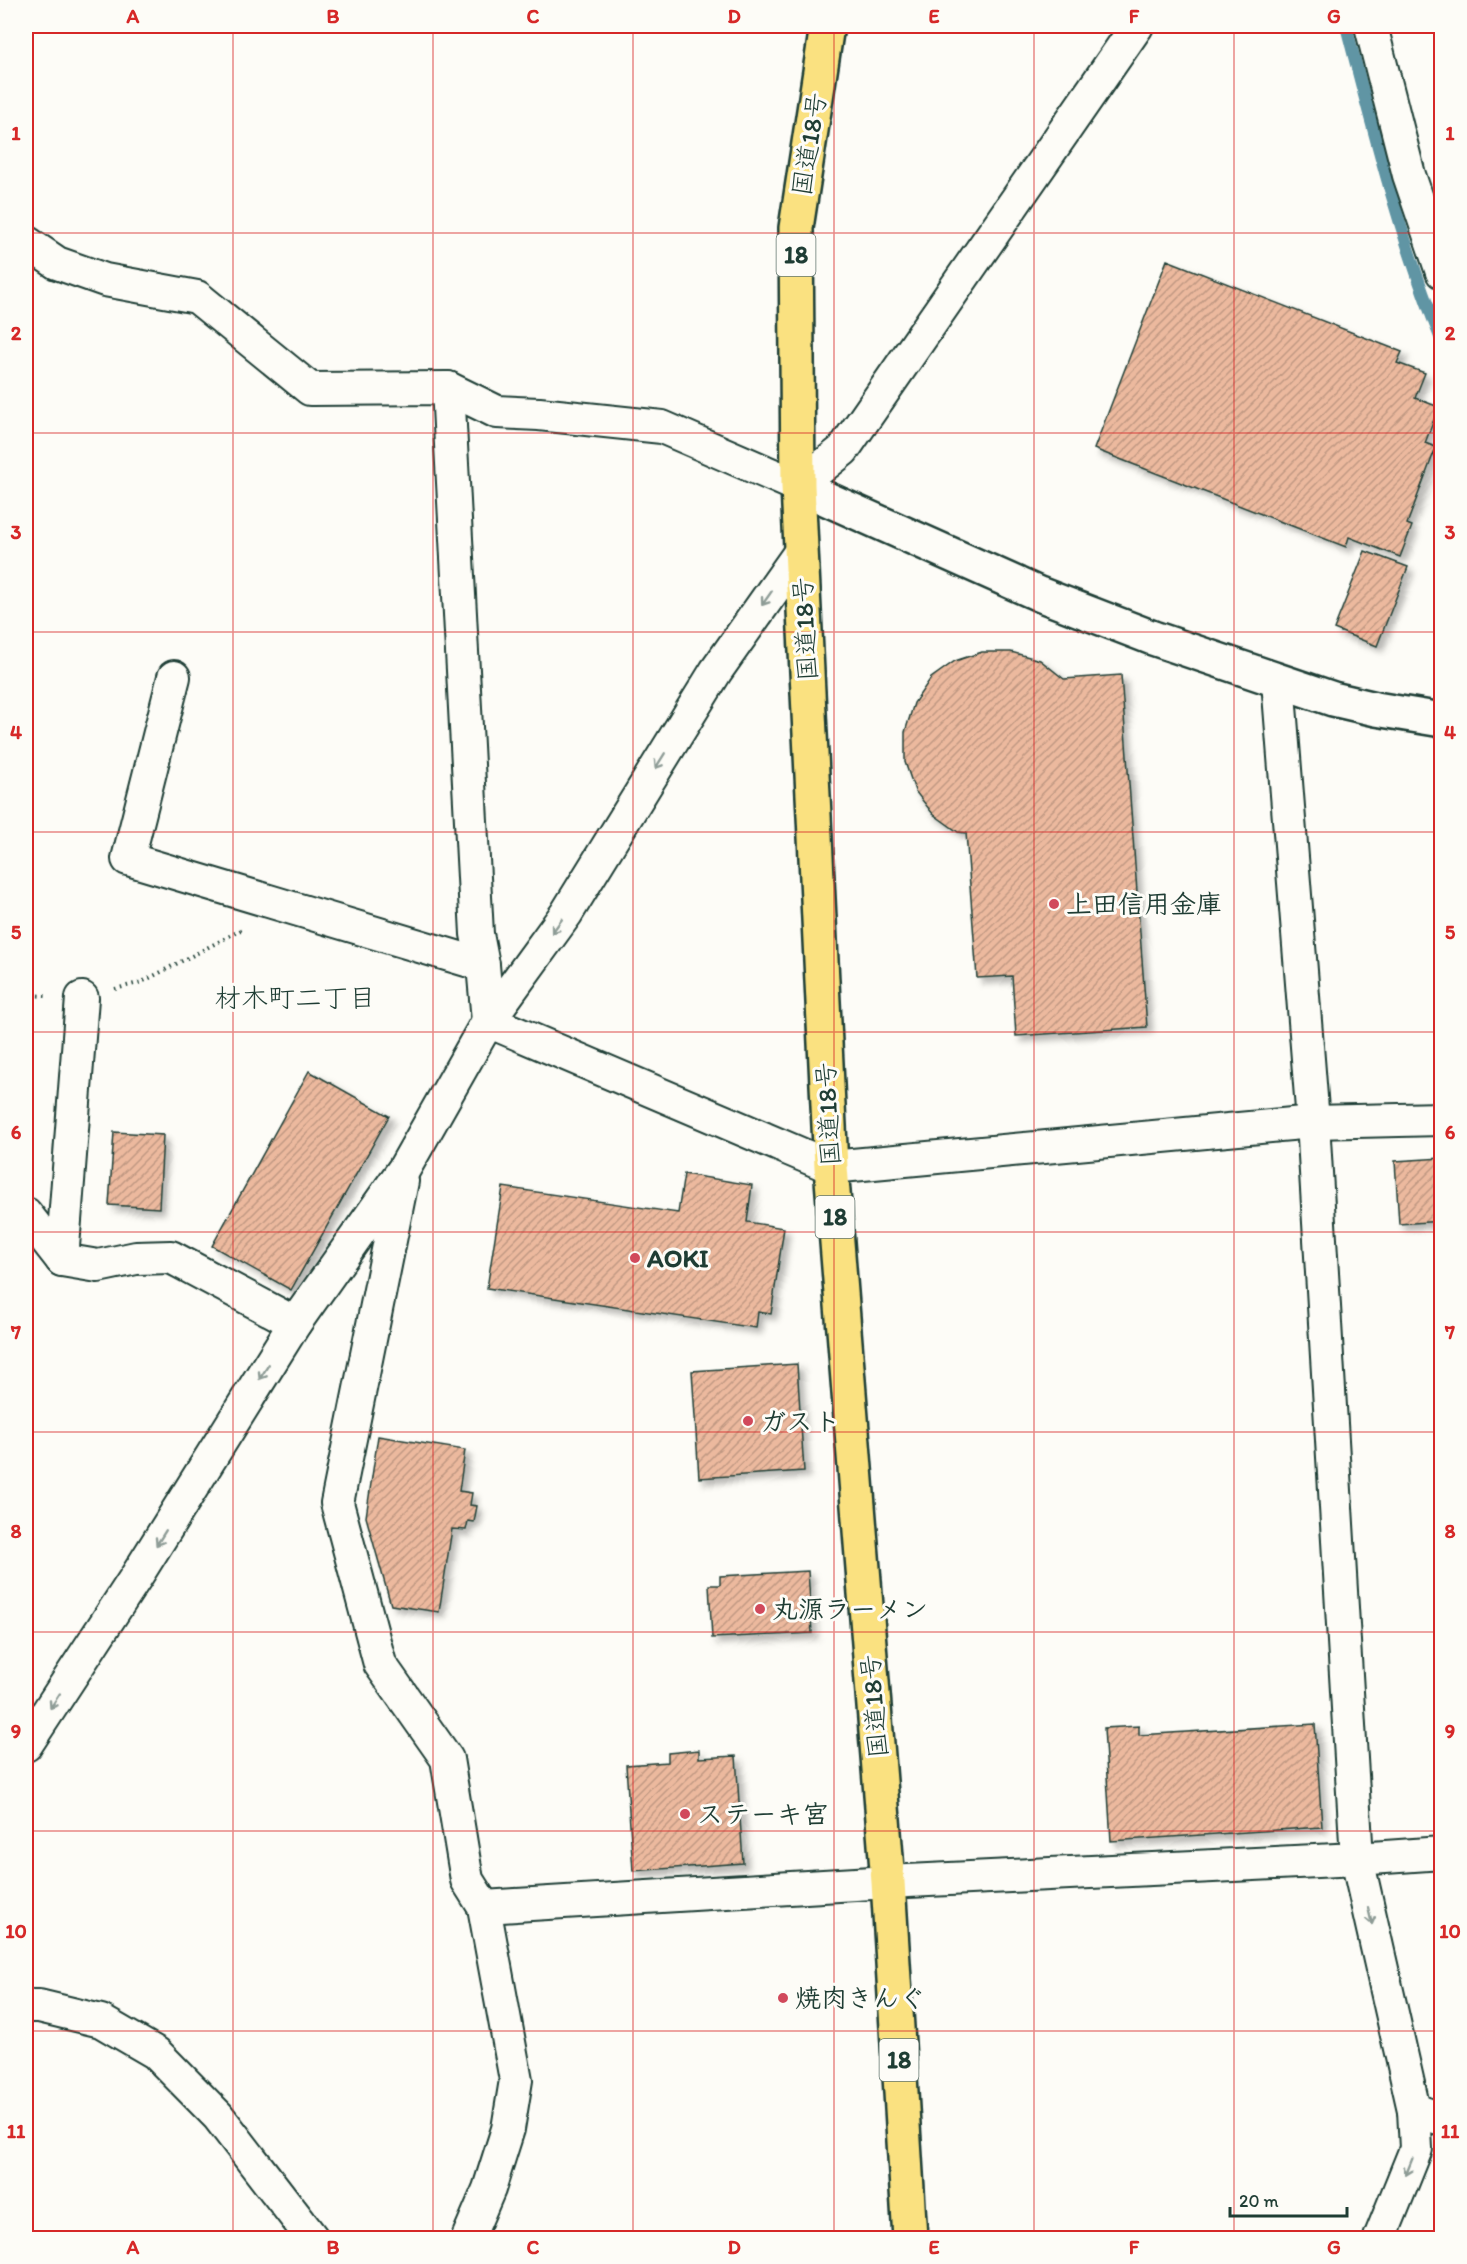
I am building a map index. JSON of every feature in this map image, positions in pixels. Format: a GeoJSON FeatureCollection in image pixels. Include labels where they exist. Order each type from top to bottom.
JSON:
{"type":"FeatureCollection","features":[{"type":"Feature","properties":{"kind":"highway","name":"国道18号"},"geometry":{"type":"LineString","coordinates":[[827,26],[796,228],[798,486],[831,1167],[888,1882],[910,2238]]}},
{"type":"Feature","properties":{"kind":"street"},"geometry":{"type":"LineString","coordinates":[[798,486],[843,450],[1137,26]]}},
{"type":"Feature","properties":{"kind":"street"},"geometry":{"type":"LineString","coordinates":[[1371,26],[1409,175],[1442,272]]}},
{"type":"Feature","properties":{"kind":"street"},"geometry":{"type":"LineString","coordinates":[[26,242],[57,263],[105,280],[196,297],[310,389],[448,388],[497,412],[539,414],[662,427],[1039,594],[1153,638],[1333,699],[1442,720]]}},
{"type":"Feature","properties":{"kind":"street"},"geometry":{"type":"LineString","coordinates":[[448,388],[477,922],[488,1021]]}},
{"type":"Feature","properties":{"kind":"street"},"geometry":{"type":"LineString","coordinates":[[26,1745],[136,1577],[295,1323],[404,1168],[488,1021],[566,914],[716,671],[801,551]]}},
{"type":"Feature","properties":{"kind":"street"},"geometry":{"type":"LineString","coordinates":[[174,677],[128,859],[483,964]]}},
{"type":"Feature","properties":{"kind":"street"},"geometry":{"type":"LineString","coordinates":[[1278,681],[1313,1122],[1357,1859],[1428,2115],[1380,2238]]}},
{"type":"Feature","properties":{"kind":"street"},"geometry":{"type":"LineString","coordinates":[[62,1260],[82,998]]}},
{"type":"Feature","properties":{"kind":"street"},"geometry":{"type":"LineString","coordinates":[[488,1021],[831,1167],[1313,1122],[1442,1119]]}},
{"type":"Feature","properties":{"kind":"street"},"geometry":{"type":"LineString","coordinates":[[404,1168],[337,1503],[380,1664],[447,1759],[467,1880],[484,1907],[516,2080],[508,2129],[489,2189],[468,2238]]}},
{"type":"Feature","properties":{"kind":"street"},"geometry":{"type":"LineString","coordinates":[[26,1214],[62,1260],[98,1266],[136,1258],[171,1257],[295,1323]]}},
{"type":"Feature","properties":{"kind":"street"},"geometry":{"type":"LineString","coordinates":[[484,1907],[888,1882],[1357,1859],[1442,1852]]}},
{"type":"Feature","properties":{"kind":"street"},"geometry":{"type":"LineString","coordinates":[[26,2006],[39,2006],[101,2020],[156,2053],[218,2116],[312,2238]]}},
{"type":"Feature","properties":{"kind":"path"},"geometry":{"type":"LineString","coordinates":[[26,995],[82,998],[142,982],[287,906]]}},
{"type":"Feature","properties":{"kind":"building"},"geometry":{"type":"Polygon","coordinates":[[[1167,260],[1402,352],[1397,363],[1425,373],[1415,398],[1439,407],[1425,443],[1436,447],[1407,524],[1412,526],[1400,557],[1349,537],[1346,547],[1094,449],[1167,260]]]}},
{"type":"Feature","properties":{"kind":"building"},"geometry":{"type":"Polygon","coordinates":[[[1365,551],[1408,567],[1377,646],[1334,629],[1365,551]]]}},
{"type":"Feature","properties":{"kind":"building","name":"上田信用金庫"},"geometry":{"type":"Polygon","coordinates":[[[982,652],[1011,652],[1040,660],[1064,679],[1121,675],[1147,1027],[1016,1036],[1012,976],[977,978],[966,833],[958,832],[933,814],[915,791],[905,762],[905,732],[914,703],[931,678],[955,661],[982,652]]]}},
{"type":"Feature","properties":{"kind":"building"},"geometry":{"type":"Polygon","coordinates":[[[309,1071],[389,1116],[291,1290],[212,1246],[309,1071]]]}},
{"type":"Feature","properties":{"kind":"building"},"geometry":{"type":"Polygon","coordinates":[[[114,1132],[163,1135],[159,1208],[109,1205],[114,1132]]]}},
{"type":"Feature","properties":{"kind":"building"},"geometry":{"type":"Polygon","coordinates":[[[1442,1158],[1442,1221],[1399,1224],[1395,1161],[1442,1158]]]}},
{"type":"Feature","properties":{"kind":"building","name":"AOKI"},"geometry":{"type":"Polygon","coordinates":[[[684,1174],[752,1185],[747,1222],[784,1228],[771,1314],[758,1312],[756,1328],[487,1288],[503,1187],[678,1213],[684,1174]]]}},
{"type":"Feature","properties":{"kind":"building","name":"ガスト"},"geometry":{"type":"Polygon","coordinates":[[[797,1364],[804,1471],[699,1478],[692,1371],[797,1364]]]}},
{"type":"Feature","properties":{"kind":"building"},"geometry":{"type":"Polygon","coordinates":[[[378,1436],[465,1450],[459,1491],[472,1493],[470,1505],[477,1506],[474,1522],[468,1521],[466,1530],[452,1529],[439,1612],[391,1605],[366,1517],[378,1436]]]}},
{"type":"Feature","properties":{"kind":"building","name":"丸源ラーメン"},"geometry":{"type":"Polygon","coordinates":[[[808,1571],[812,1633],[712,1638],[709,1585],[720,1585],[720,1576],[808,1571]]]}},
{"type":"Feature","properties":{"kind":"building"},"geometry":{"type":"Polygon","coordinates":[[[1315,1724],[1322,1827],[1111,1841],[1104,1728],[1139,1726],[1139,1735],[1315,1724]]]}},
{"type":"Feature","properties":{"kind":"building","name":"ステーキ宮"},"geometry":{"type":"Polygon","coordinates":[[[699,1750],[699,1758],[736,1756],[743,1863],[633,1871],[626,1765],[668,1762],[668,1753],[699,1750]]]}},
{"type":"Feature","properties":{"kind":"waterway"},"geometry":{"type":"LineString","coordinates":[[1346,26],[1401,225],[1442,342]]}},
{"type":"Feature","properties":{"kind":"place","name":"上田信用金庫"},"geometry":{"type":"Point","coordinates":[1054,904]}},
{"type":"Feature","properties":{"kind":"place","name":"AOKI"},"geometry":{"type":"Point","coordinates":[635,1258]}},
{"type":"Feature","properties":{"kind":"place","name":"ガスト"},"geometry":{"type":"Point","coordinates":[748,1421]}},
{"type":"Feature","properties":{"kind":"place","name":"丸源ラーメン"},"geometry":{"type":"Point","coordinates":[760,1609]}},
{"type":"Feature","properties":{"kind":"place","name":"ステーキ宮"},"geometry":{"type":"Point","coordinates":[685,1814]}},
{"type":"Feature","properties":{"kind":"place","name":"焼肉きんぐ"},"geometry":{"type":"Point","coordinates":[783,1998]}},
{"type":"Feature","properties":{"kind":"district","name":"材木町二丁目"},"geometry":{"type":"Point","coordinates":[295,998]}}]}
